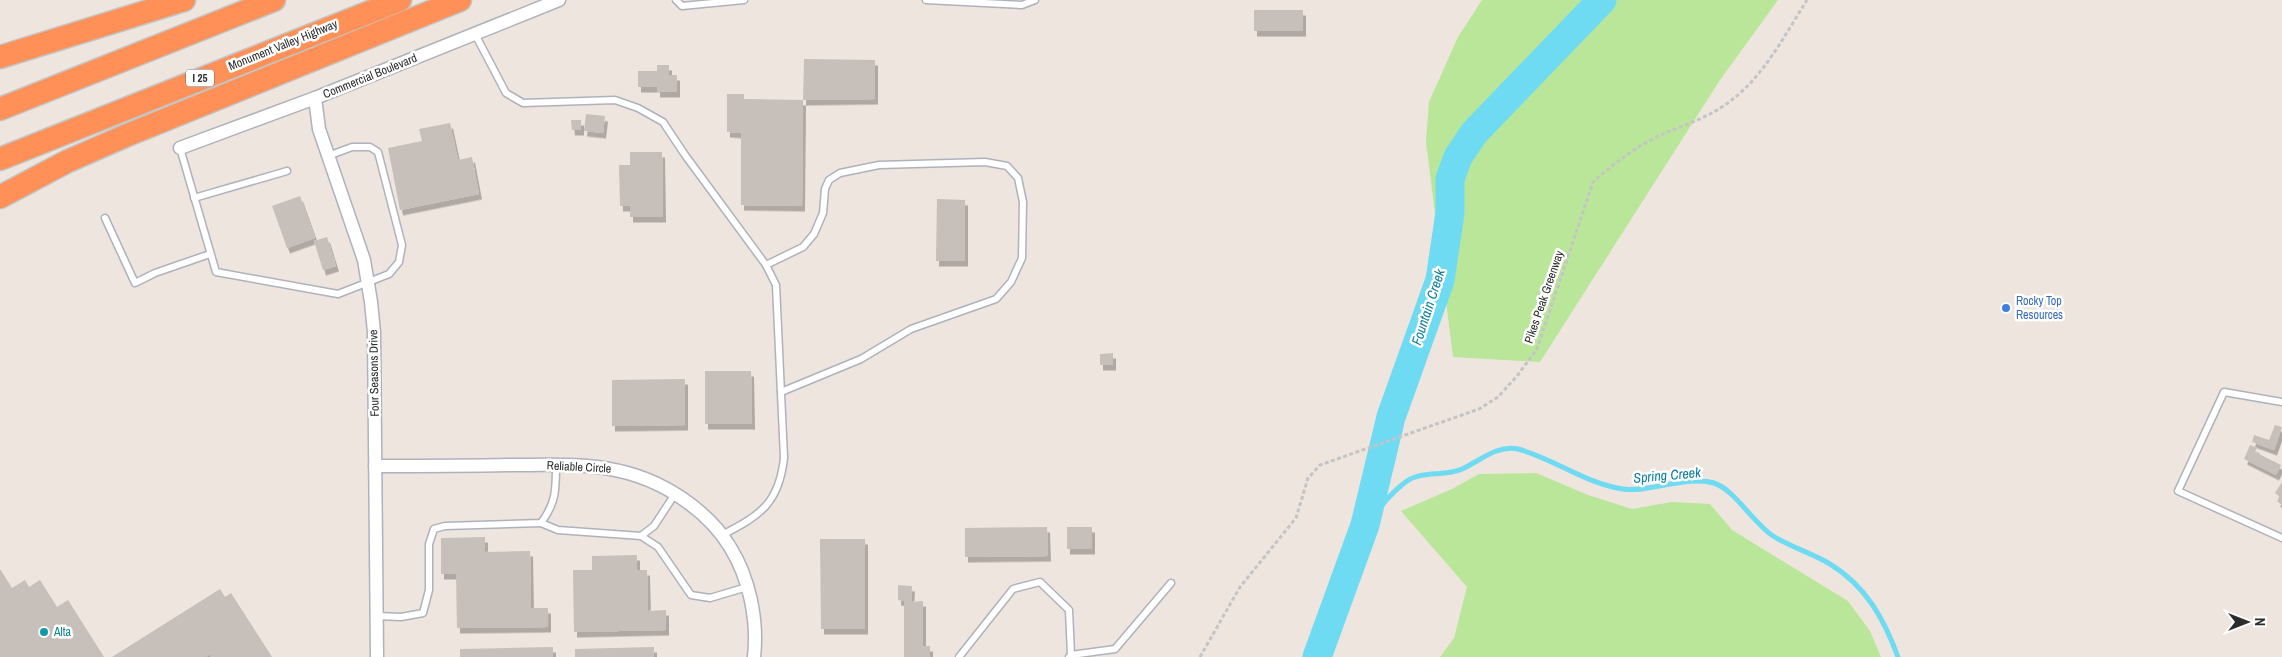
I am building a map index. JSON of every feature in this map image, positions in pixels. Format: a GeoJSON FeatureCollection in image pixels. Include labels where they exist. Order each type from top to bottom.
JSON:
{"type":"FeatureCollection","features":[{"type":"Feature","properties":{"kind":"highway"},"geometry":{"type":"LineString","coordinates":[[0,57],[184,0]]}},
{"type":"Feature","properties":{"kind":"highway"},"geometry":{"type":"LineString","coordinates":[[0,109],[274,0]]}},
{"type":"Feature","properties":{"kind":"highway","name":"Monument Valley Highway"},"geometry":{"type":"LineString","coordinates":[[0,159],[400,0]]}},
{"type":"Feature","properties":{"kind":"highway"},"geometry":{"type":"LineString","coordinates":[[0,197],[68,161],[126,136],[460,0]]}},
{"type":"Feature","properties":{"kind":"street","name":"Commercial Boulevard"},"geometry":{"type":"LineString","coordinates":[[180,148],[315,98],[559,0]]}},
{"type":"Feature","properties":{"kind":"street","name":"Four Seasons Drive"},"geometry":{"type":"LineString","coordinates":[[315,98],[319,129],[364,260],[374,332],[377,657]]}},
{"type":"Feature","properties":{"kind":"street","name":"Reliable Circle"},"geometry":{"type":"LineString","coordinates":[[375,466],[556,465],[600,467],[635,474],[656,482],[676,494],[713,523],[736,557],[747,587],[755,633],[754,657]]}},
{"type":"Feature","properties":{"kind":"lane"},"geometry":{"type":"LineString","coordinates":[[676,0],[682,6],[744,0]]}},
{"type":"Feature","properties":{"kind":"lane"},"geometry":{"type":"LineString","coordinates":[[926,0],[1022,5],[1036,0]]}},
{"type":"Feature","properties":{"kind":"lane"},"geometry":{"type":"LineString","coordinates":[[475,34],[506,93],[523,103],[614,100],[638,108],[664,122],[685,155],[766,265],[776,285],[784,458],[782,479],[770,503],[751,520],[722,535]]}},
{"type":"Feature","properties":{"kind":"lane"},"geometry":{"type":"LineString","coordinates":[[180,148],[216,272],[338,294],[388,274],[399,262],[402,245],[378,152],[370,147],[352,147],[328,156]]}},
{"type":"Feature","properties":{"kind":"lane"},"geometry":{"type":"LineString","coordinates":[[766,265],[803,247],[814,234],[823,213],[825,189],[829,180],[840,173],[879,165],[985,162],[1007,166],[1018,178],[1023,202],[1022,258],[1011,282],[996,299],[911,329],[861,359],[781,392]]}},
{"type":"Feature","properties":{"kind":"lane"},"geometry":{"type":"LineString","coordinates":[[194,198],[287,171]]}},
{"type":"Feature","properties":{"kind":"lane"},"geometry":{"type":"LineString","coordinates":[[105,218],[135,284],[154,273],[210,254]]}},
{"type":"Feature","properties":{"kind":"lane"},"geometry":{"type":"LineString","coordinates":[[2282,402],[2224,392],[2178,491],[2282,538]]}},
{"type":"Feature","properties":{"kind":"lane"},"geometry":{"type":"LineString","coordinates":[[541,523],[552,508],[556,486],[556,465]]}},
{"type":"Feature","properties":{"kind":"lane"},"geometry":{"type":"LineString","coordinates":[[641,536],[654,526],[676,494]]}},
{"type":"Feature","properties":{"kind":"lane"},"geometry":{"type":"LineString","coordinates":[[377,616],[401,617],[423,613],[429,590],[430,544],[434,529],[444,526],[541,523],[558,530],[641,536],[658,547],[691,595],[710,598],[747,587]]}},
{"type":"Feature","properties":{"kind":"lane"},"geometry":{"type":"LineString","coordinates":[[959,657],[1013,589],[1040,582],[1069,610],[1070,656],[1115,649],[1171,583]]}},
{"type":"Feature","properties":{"kind":"path","name":"Pikes Peak Greenway"},"geometry":{"type":"LineString","coordinates":[[1200,657],[1240,588],[1296,518],[1308,478],[1320,465],[1479,409],[1498,396],[1517,376],[1537,348],[1593,182],[1605,171],[1661,135],[1688,125],[1734,99],[1764,66],[1808,0]]}},
{"type":"Feature","properties":{"kind":"green space"},"geometry":{"type":"Polygon","coordinates":[[[1482,0],[1778,0],[1720,80],[1540,362],[1453,357],[1426,142],[1429,102],[1458,37],[1482,0]]]}},
{"type":"Feature","properties":{"kind":"green space"},"geometry":{"type":"Polygon","coordinates":[[[1536,473],[1588,495],[1632,509],[1672,502],[1710,504],[1732,530],[1848,601],[1870,631],[1881,657],[1440,657],[1454,638],[1467,587],[1401,511],[1452,489],[1479,474],[1536,473]]]}},
{"type":"Feature","properties":{"kind":"building"},"geometry":{"type":"Polygon","coordinates":[[[1254,10],[1303,10],[1303,31],[1254,31],[1254,10]]]}},
{"type":"Feature","properties":{"kind":"building"},"geometry":{"type":"Polygon","coordinates":[[[804,59],[875,60],[875,99],[803,100],[804,59]]]}},
{"type":"Feature","properties":{"kind":"building"},"geometry":{"type":"Polygon","coordinates":[[[657,65],[669,65],[669,75],[677,75],[677,92],[657,92],[657,87],[638,87],[638,71],[657,71],[657,65]]]}},
{"type":"Feature","properties":{"kind":"building"},"geometry":{"type":"Polygon","coordinates":[[[727,94],[744,94],[744,99],[803,100],[802,206],[741,205],[741,133],[727,132],[727,94]]]}},
{"type":"Feature","properties":{"kind":"building"},"geometry":{"type":"Polygon","coordinates":[[[586,114],[605,116],[603,133],[584,131],[586,114]]]}},
{"type":"Feature","properties":{"kind":"building"},"geometry":{"type":"Polygon","coordinates":[[[571,120],[581,120],[581,130],[572,130],[571,120]]]}},
{"type":"Feature","properties":{"kind":"building"},"geometry":{"type":"Polygon","coordinates":[[[450,123],[458,160],[472,157],[479,194],[400,210],[388,148],[422,141],[419,129],[450,123]]]}},
{"type":"Feature","properties":{"kind":"building"},"geometry":{"type":"Polygon","coordinates":[[[630,152],[662,152],[663,217],[630,217],[630,206],[620,206],[619,165],[630,165],[630,152]]]}},
{"type":"Feature","properties":{"kind":"building"},"geometry":{"type":"Polygon","coordinates":[[[300,196],[315,238],[287,248],[272,206],[300,196]]]}},
{"type":"Feature","properties":{"kind":"building"},"geometry":{"type":"Polygon","coordinates":[[[937,199],[965,200],[965,261],[936,261],[937,199]]]}},
{"type":"Feature","properties":{"kind":"building"},"geometry":{"type":"Polygon","coordinates":[[[327,237],[336,266],[323,270],[314,241],[327,237]]]}},
{"type":"Feature","properties":{"kind":"building"},"geometry":{"type":"Polygon","coordinates":[[[1113,353],[1113,365],[1100,365],[1100,354],[1113,353]]]}},
{"type":"Feature","properties":{"kind":"building"},"geometry":{"type":"Polygon","coordinates":[[[705,371],[751,371],[752,424],[705,424],[705,371]]]}},
{"type":"Feature","properties":{"kind":"building"},"geometry":{"type":"Polygon","coordinates":[[[685,379],[685,425],[612,426],[612,380],[685,379]]]}},
{"type":"Feature","properties":{"kind":"building"},"geometry":{"type":"Polygon","coordinates":[[[2275,425],[2282,427],[2274,450],[2252,442],[2254,435],[2269,440],[2275,425]]]}},
{"type":"Feature","properties":{"kind":"building"},"geometry":{"type":"Polygon","coordinates":[[[2250,445],[2257,448],[2255,452],[2281,465],[2276,475],[2244,459],[2250,445]]]}},
{"type":"Feature","properties":{"kind":"building"},"geometry":{"type":"Polygon","coordinates":[[[2282,482],[2282,505],[2277,501],[2280,497],[2275,493],[2282,482]]]}},
{"type":"Feature","properties":{"kind":"building"},"geometry":{"type":"Polygon","coordinates":[[[1047,527],[1048,556],[965,557],[965,528],[1047,527]]]}},
{"type":"Feature","properties":{"kind":"building"},"geometry":{"type":"Polygon","coordinates":[[[1067,527],[1092,527],[1092,549],[1067,549],[1067,527]]]}},
{"type":"Feature","properties":{"kind":"building"},"geometry":{"type":"Polygon","coordinates":[[[485,537],[485,552],[530,551],[531,608],[548,608],[548,627],[457,628],[456,574],[441,574],[441,538],[485,537]]]}},
{"type":"Feature","properties":{"kind":"building"},"geometry":{"type":"Polygon","coordinates":[[[820,539],[865,539],[865,629],[821,629],[820,539]]]}},
{"type":"Feature","properties":{"kind":"building"},"geometry":{"type":"Polygon","coordinates":[[[637,555],[637,570],[647,570],[648,611],[666,610],[666,630],[574,632],[573,570],[592,570],[592,556],[637,555]]]}},
{"type":"Feature","properties":{"kind":"building","name":"Alta"},"geometry":{"type":"Polygon","coordinates":[[[0,569],[12,588],[25,580],[29,587],[40,580],[57,607],[68,600],[104,657],[0,657],[0,569]]]}},
{"type":"Feature","properties":{"kind":"building"},"geometry":{"type":"Polygon","coordinates":[[[898,585],[912,586],[911,602],[923,601],[923,646],[930,646],[930,657],[904,657],[904,601],[898,600],[898,585]]]}},
{"type":"Feature","properties":{"kind":"building"},"geometry":{"type":"Polygon","coordinates":[[[220,589],[225,597],[231,593],[272,657],[211,657],[210,654],[206,657],[112,657],[220,589]]]}},
{"type":"Feature","properties":{"kind":"building"},"geometry":{"type":"Polygon","coordinates":[[[553,647],[553,657],[460,657],[460,649],[553,647]]]}},
{"type":"Feature","properties":{"kind":"building"},"geometry":{"type":"Polygon","coordinates":[[[654,647],[654,657],[575,657],[575,649],[654,647]]]}},
{"type":"Feature","properties":{"kind":"waterway","name":"Fountain Creek"},"geometry":{"type":"LineString","coordinates":[[1317,657],[1365,525],[1391,417],[1440,280],[1450,213],[1450,179],[1458,157],[1474,133],[1602,0]]}},
{"type":"Feature","properties":{"kind":"waterway","name":"Spring Creek"},"geometry":{"type":"LineString","coordinates":[[1365,525],[1390,496],[1407,481],[1427,474],[1448,473],[1462,469],[1488,454],[1511,448],[1544,458],[1596,482],[1623,489],[1644,489],[1692,481],[1714,483],[1729,492],[1773,536],[1830,564],[1854,582],[1880,617],[1898,657]]}},
{"type":"Feature","properties":{"kind":"place","name":"Rocky Top Resources"},"geometry":{"type":"Point","coordinates":[2006,308]}},
{"type":"Feature","properties":{"kind":"place","name":"Alta"},"geometry":{"type":"Point","coordinates":[44,632]}}]}
